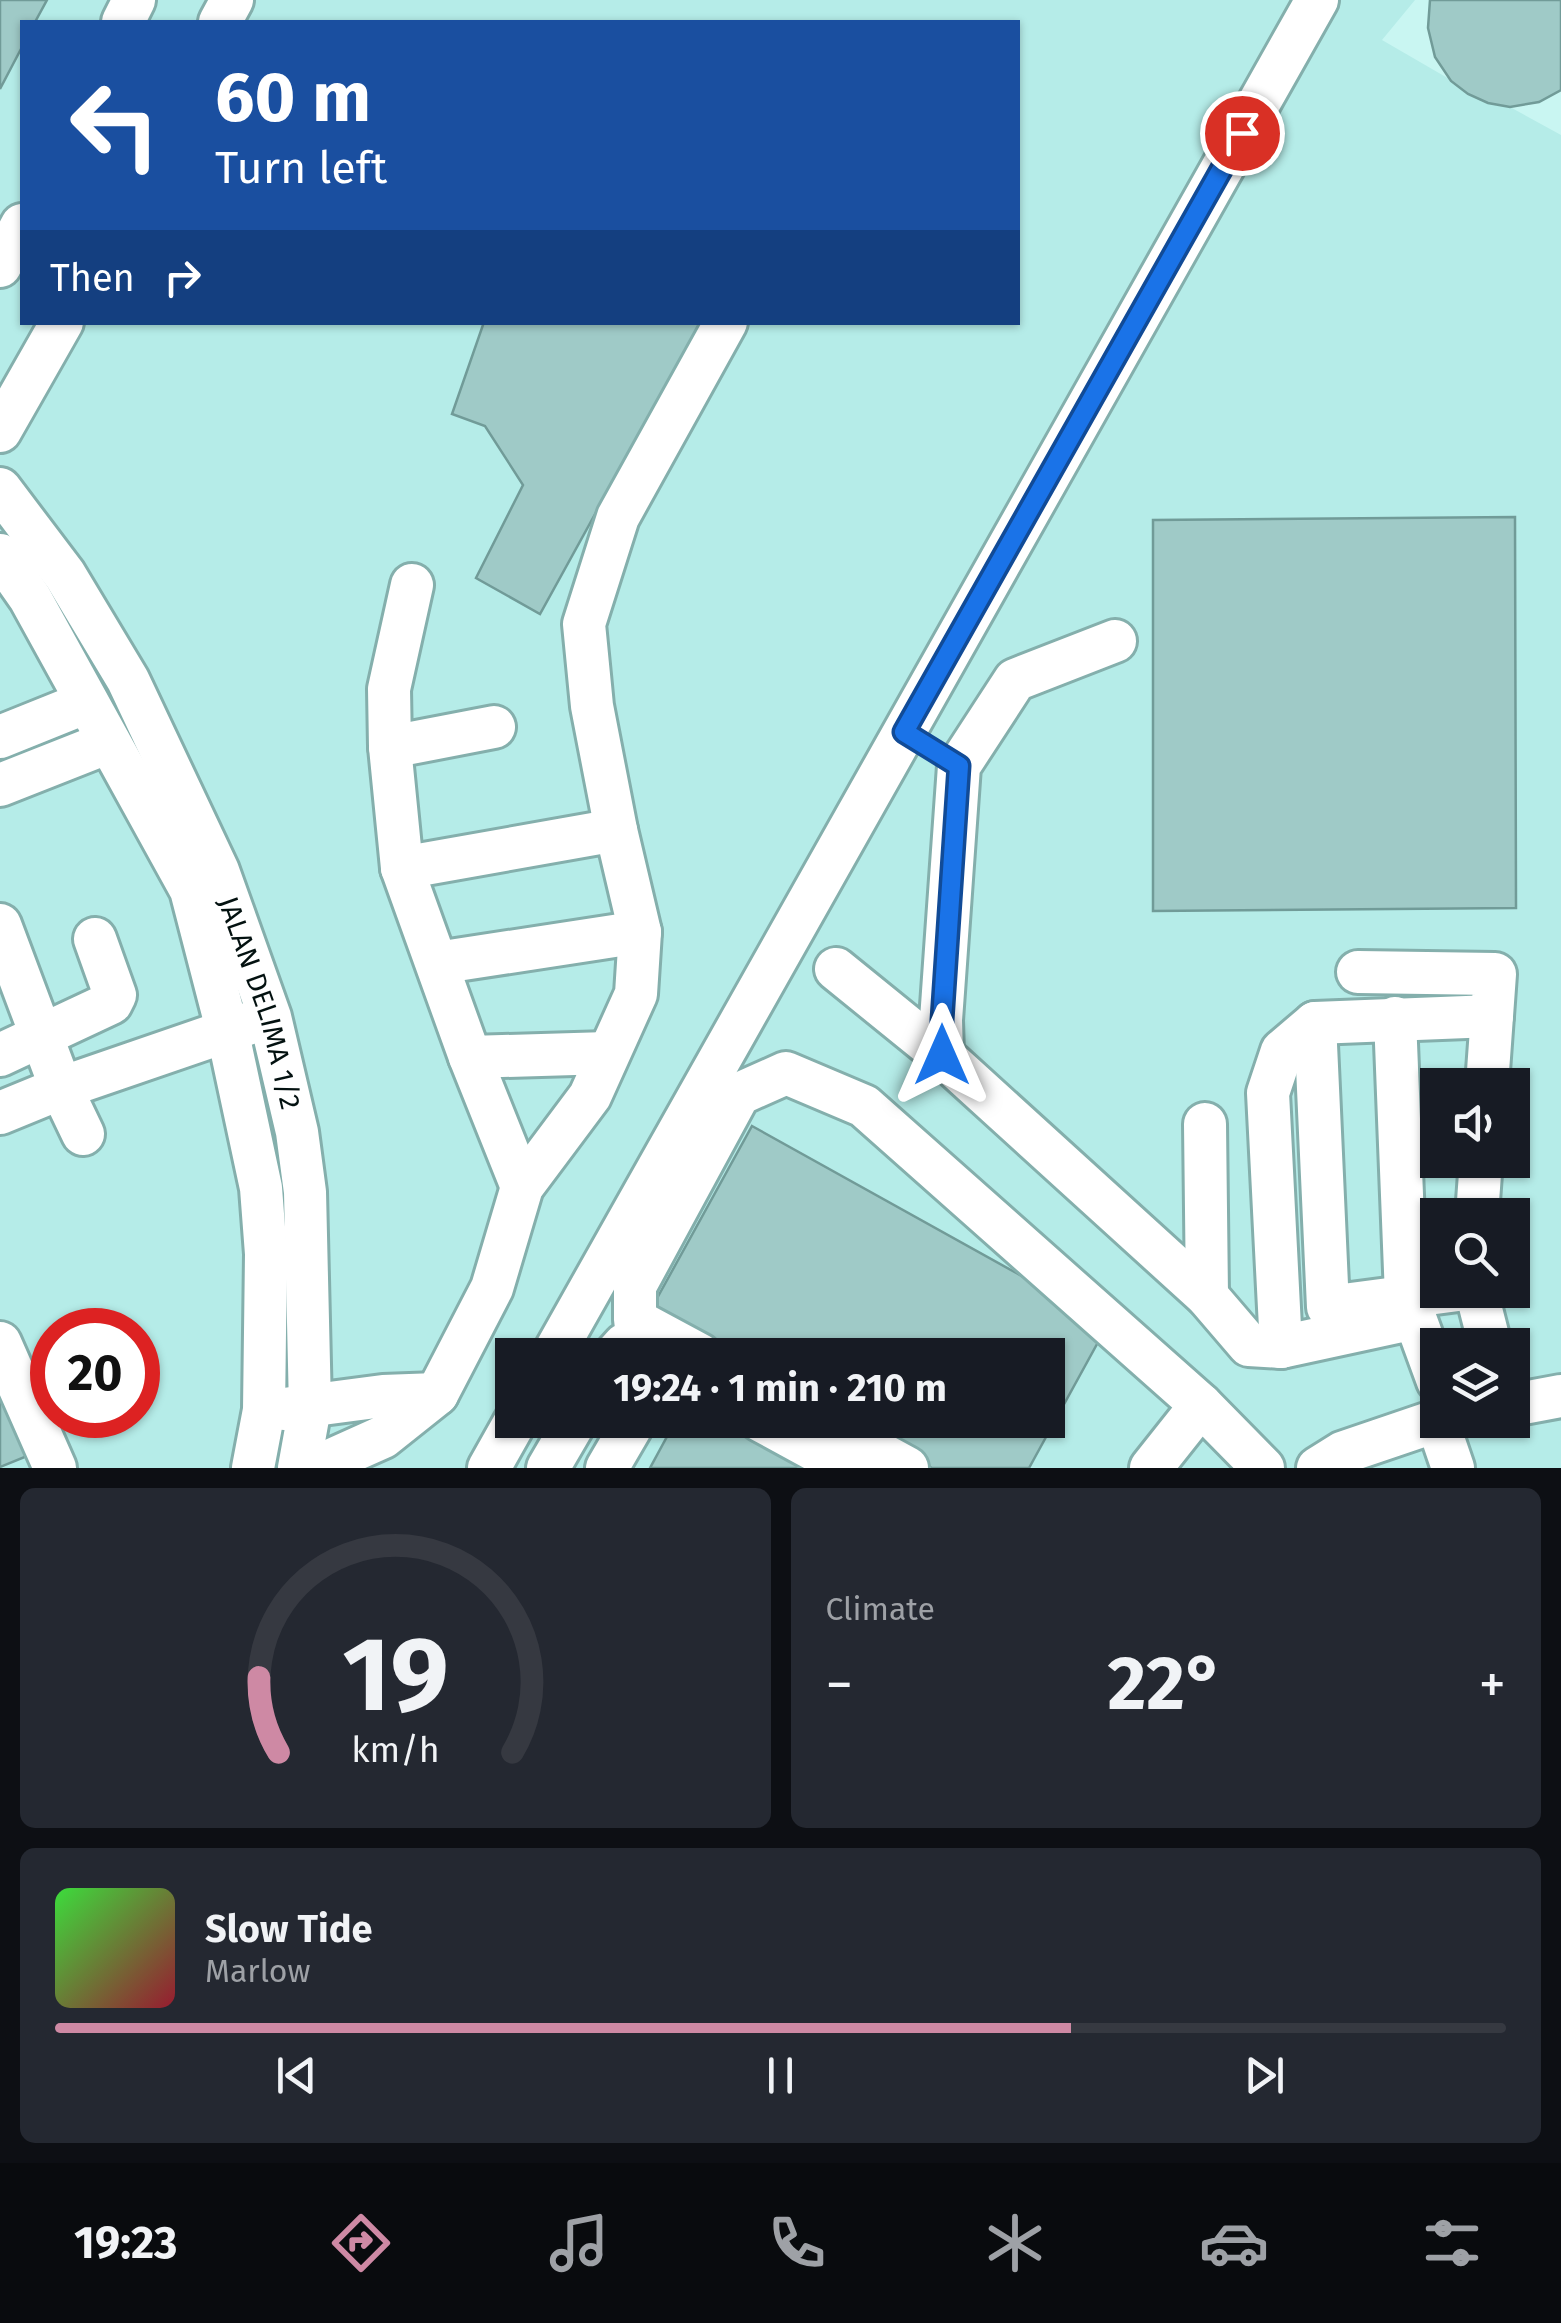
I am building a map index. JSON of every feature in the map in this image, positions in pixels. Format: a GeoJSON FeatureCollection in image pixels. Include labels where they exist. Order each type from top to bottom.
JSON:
{"type":"FeatureCollection","features":[{"type":"Feature","properties":{"kind":"street"},"geometry":{"type":"LineString","coordinates":[[563,1338],[1317,0]]}},
{"type":"Feature","properties":{"kind":"street"},"geometry":{"type":"LineString","coordinates":[[0,430],[60,325]]}},
{"type":"Feature","properties":{"kind":"street"},"geometry":{"type":"LineString","coordinates":[[314,1468],[383,1436],[437,1394],[492,1288],[522,1187],[590,1096],[636,994],[640,932],[592,706],[584,624],[618,516],[724,325]]}},
{"type":"Feature","properties":{"kind":"street"},"geometry":{"type":"LineString","coordinates":[[8,501],[47,586]]}},
{"type":"Feature","properties":{"kind":"street"},"geometry":{"type":"LineString","coordinates":[[0,555],[47,586]]}},
{"type":"Feature","properties":{"kind":"street"},"geometry":{"type":"LineString","coordinates":[[412,585],[389,688],[390,747],[402,868],[470,1058],[522,1187]]}},
{"type":"Feature","properties":{"kind":"street","name":"JALAN DELIMA 1/2"},"geometry":{"type":"LineString","coordinates":[[47,586],[87,702],[191,890],[227,1029],[261,1188],[266,1254],[264,1410],[253,1468]]}},
{"type":"Feature","properties":{"kind":"street","name":"JALAN DELIMA 1/2"},"geometry":{"type":"LineString","coordinates":[[47,586],[128,680],[218,871],[270,1017],[297,1132],[305,1192],[310,1407],[298,1468]]}},
{"type":"Feature","properties":{"kind":"street"},"geometry":{"type":"LineString","coordinates":[[942,1055],[959,766],[1015,680],[1116,641]]}},
{"type":"Feature","properties":{"kind":"street"},"geometry":{"type":"LineString","coordinates":[[0,737],[87,702]]}},
{"type":"Feature","properties":{"kind":"street"},"geometry":{"type":"LineString","coordinates":[[390,747],[494,726]]}},
{"type":"Feature","properties":{"kind":"street"},"geometry":{"type":"LineString","coordinates":[[904,732],[959,766]]}},
{"type":"Feature","properties":{"kind":"street"},"geometry":{"type":"LineString","coordinates":[[0,785],[109,742]]}},
{"type":"Feature","properties":{"kind":"street"},"geometry":{"type":"LineString","coordinates":[[402,868],[616,830]]}},
{"type":"Feature","properties":{"kind":"street"},"geometry":{"type":"LineString","coordinates":[[0,925],[61,1088],[83,1134]]}},
{"type":"Feature","properties":{"kind":"street"},"geometry":{"type":"LineString","coordinates":[[437,963],[640,932]]}},
{"type":"Feature","properties":{"kind":"street"},"geometry":{"type":"LineString","coordinates":[[0,1055],[112,1003],[115,995],[95,939]]}},
{"type":"Feature","properties":{"kind":"street"},"geometry":{"type":"LineString","coordinates":[[836,969],[942,1055],[1207,1296],[1249,1345],[1281,1347],[1415,1318],[1420,1332]]}},
{"type":"Feature","properties":{"kind":"street"},"geometry":{"type":"LineString","coordinates":[[1358,972],[1495,974],[1488,1068]]}},
{"type":"Feature","properties":{"kind":"street"},"geometry":{"type":"LineString","coordinates":[[1281,1347],[1268,1093],[1282,1051],[1315,1023],[1492,1016]]}},
{"type":"Feature","properties":{"kind":"street"},"geometry":{"type":"LineString","coordinates":[[0,1113],[61,1088],[270,1017]]}},
{"type":"Feature","properties":{"kind":"street"},"geometry":{"type":"LineString","coordinates":[[1395,1018],[1406,1296]]}},
{"type":"Feature","properties":{"kind":"street"},"geometry":{"type":"LineString","coordinates":[[1315,1023],[1328,1307],[1420,1294]]}},
{"type":"Feature","properties":{"kind":"street"},"geometry":{"type":"LineString","coordinates":[[470,1058],[608,1053]]}},
{"type":"Feature","properties":{"kind":"street"},"geometry":{"type":"LineString","coordinates":[[668,1338],[635,1320],[635,1286],[739,1094],[786,1073],[864,1106],[1201,1405],[1263,1468]]}},
{"type":"Feature","properties":{"kind":"street"},"geometry":{"type":"LineString","coordinates":[[1205,1124],[1207,1296]]}},
{"type":"Feature","properties":{"kind":"street"},"geometry":{"type":"LineString","coordinates":[[0,1342],[55,1468]]}},
{"type":"Feature","properties":{"kind":"street"},"geometry":{"type":"LineString","coordinates":[[264,1410],[437,1394]]}},
{"type":"Feature","properties":{"kind":"street"},"geometry":{"type":"LineString","coordinates":[[1530,1402],[1561,1396]]}},
{"type":"Feature","properties":{"kind":"street"},"geometry":{"type":"LineString","coordinates":[[1151,1468],[1201,1405]]}},
{"type":"Feature","properties":{"kind":"street"},"geometry":{"type":"LineString","coordinates":[[1318,1468],[1342,1453],[1397,1452],[1420,1434]]}},
{"type":"Feature","properties":{"kind":"street"},"geometry":{"type":"LineString","coordinates":[[489,1468],[506,1438]]}},
{"type":"Feature","properties":{"kind":"street"},"geometry":{"type":"LineString","coordinates":[[548,1468],[566,1438]]}},
{"type":"Feature","properties":{"kind":"street"},"geometry":{"type":"LineString","coordinates":[[607,1468],[624,1438]]}},
{"type":"Feature","properties":{"kind":"street"},"geometry":{"type":"LineString","coordinates":[[793,1438],[848,1468]]}},
{"type":"Feature","properties":{"kind":"street"},"geometry":{"type":"LineString","coordinates":[[852,1438],[907,1468]]}},
{"type":"Feature","properties":{"kind":"street"},"geometry":{"type":"LineString","coordinates":[[1444,1438],[1453,1468]]}},
{"type":"Feature","properties":{"kind":"shaded area"},"geometry":{"type":"Polygon","coordinates":[[[0,0],[1415,0],[1382,40],[1468,94],[1510,107],[1561,135],[1561,1468],[0,1468],[0,0]]]}},
{"type":"Feature","properties":{"kind":"building"},"geometry":{"type":"Polygon","coordinates":[[[0,0],[47,0],[36,20],[20,20],[20,51],[0,89],[0,0]]]}},
{"type":"Feature","properties":{"kind":"building"},"geometry":{"type":"Polygon","coordinates":[[[1430,0],[1561,0],[1561,90],[1539,102],[1510,107],[1468,94],[1451,81],[1435,57],[1428,28],[1430,0]]]}},
{"type":"Feature","properties":{"kind":"building"},"geometry":{"type":"Polygon","coordinates":[[[483,325],[699,325],[540,614],[476,578],[523,485],[485,426],[452,414],[483,325]]]}},
{"type":"Feature","properties":{"kind":"building"},"geometry":{"type":"Polygon","coordinates":[[[1515,517],[1516,908],[1153,911],[1153,520],[1515,517]]]}},
{"type":"Feature","properties":{"kind":"building"},"geometry":{"type":"Polygon","coordinates":[[[752,1126],[1108,1324],[1065,1402],[1065,1338],[698,1338],[650,1311],[752,1126]]]}},
{"type":"Feature","properties":{"kind":"building"},"geometry":{"type":"Polygon","coordinates":[[[0,1377],[32,1454],[0,1467],[0,1377]]]}},
{"type":"Feature","properties":{"kind":"building"},"geometry":{"type":"Polygon","coordinates":[[[666,1438],[768,1438],[821,1468],[650,1468],[666,1438]]]}},
{"type":"Feature","properties":{"kind":"building"},"geometry":{"type":"Polygon","coordinates":[[[878,1438],[1045,1438],[1029,1468],[932,1468],[878,1438]]]}},
{"type":"Feature","properties":{"kind":"route"},"geometry":{"type":"LineString","coordinates":[[942,1055],[959,766],[904,732],[1242,133]]}}]}
